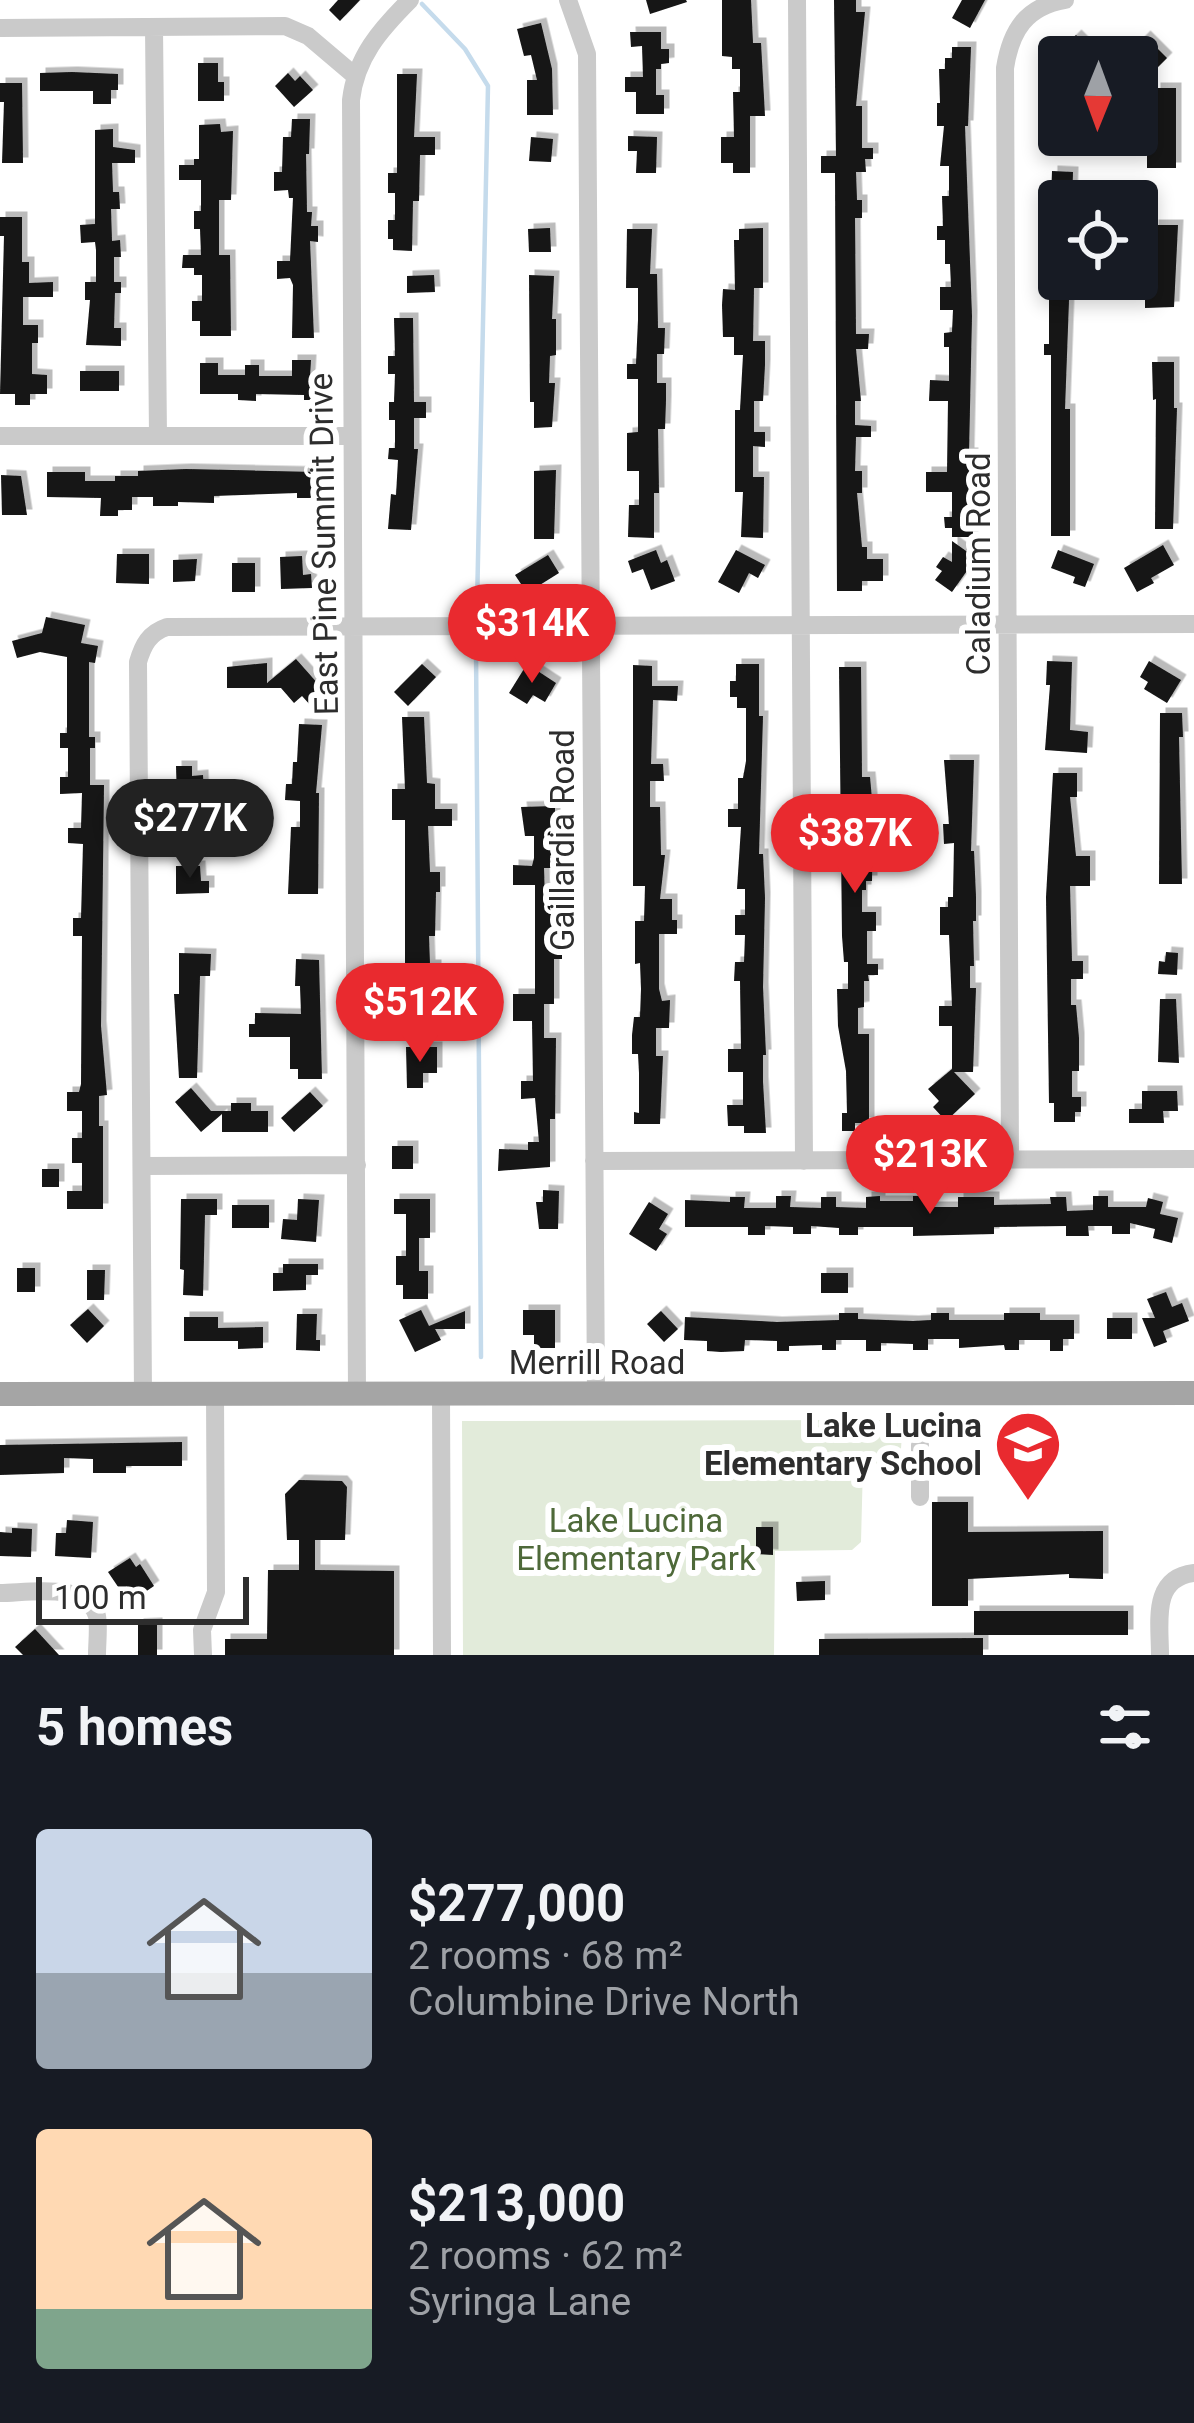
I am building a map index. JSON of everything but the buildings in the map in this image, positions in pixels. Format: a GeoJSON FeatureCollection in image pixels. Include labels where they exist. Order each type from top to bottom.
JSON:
{"type":"FeatureCollection","features":[{"type":"Feature","properties":{"kind":"main road","name":"Merrill Road"},"geometry":{"type":"LineString","coordinates":[[0,1394],[1194,1394]]}},
{"type":"Feature","properties":{"kind":"street","name":"East Pine Summit Drive"},"geometry":{"type":"LineString","coordinates":[[358,1395],[350,129],[354,75],[373,40],[410,0]]}},
{"type":"Feature","properties":{"kind":"street","name":"Gaillardia Road"},"geometry":{"type":"LineString","coordinates":[[568,0],[587,55],[596,1395]]}},
{"type":"Feature","properties":{"kind":"street"},"geometry":{"type":"LineString","coordinates":[[797,0],[803,1161]]}},
{"type":"Feature","properties":{"kind":"street","name":"Caladium Road"},"geometry":{"type":"LineString","coordinates":[[1010,1159],[1005,68],[1022,20],[1048,3],[1065,0]]}},
{"type":"Feature","properties":{"kind":"street"},"geometry":{"type":"LineString","coordinates":[[154,26],[158,436]]}},
{"type":"Feature","properties":{"kind":"street"},"geometry":{"type":"LineString","coordinates":[[0,28],[285,26],[308,36],[354,75]]}},
{"type":"Feature","properties":{"kind":"street"},"geometry":{"type":"LineString","coordinates":[[0,436],[352,436]]}},
{"type":"Feature","properties":{"kind":"street"},"geometry":{"type":"LineString","coordinates":[[143,1395],[138,662],[148,638],[167,627],[1194,623]]}},
{"type":"Feature","properties":{"kind":"street"},"geometry":{"type":"LineString","coordinates":[[595,1161],[1194,1159]]}},
{"type":"Feature","properties":{"kind":"street"},"geometry":{"type":"LineString","coordinates":[[143,1166],[357,1165]]}},
{"type":"Feature","properties":{"kind":"street"},"geometry":{"type":"LineString","coordinates":[[203,1655],[202,1630],[216,1592],[215,1394]]}},
{"type":"Feature","properties":{"kind":"street"},"geometry":{"type":"LineString","coordinates":[[440,1394],[442,1655]]}},
{"type":"Feature","properties":{"kind":"street"},"geometry":{"type":"LineString","coordinates":[[920,1444],[920,1497]]}},
{"type":"Feature","properties":{"kind":"street"},"geometry":{"type":"LineString","coordinates":[[1160,1655],[1161,1597],[1174,1579],[1194,1573]]}},
{"type":"Feature","properties":{"kind":"street"},"geometry":{"type":"LineString","coordinates":[[0,1593],[74,1593],[89,1602],[97,1617],[97,1655]]}},
{"type":"Feature","properties":{"kind":"green space","name":"Lake Lucina Elementary Park"},"geometry":{"type":"Polygon","coordinates":[[[903,1420],[900,1463],[863,1464],[861,1542],[852,1550],[775,1551],[774,1655],[463,1655],[462,1421],[903,1420]]]}},
{"type":"Feature","properties":{"kind":"waterway"},"geometry":{"type":"LineString","coordinates":[[422,4],[465,49],[488,86],[477,606]]}},
{"type":"Feature","properties":{"kind":"waterway"},"geometry":{"type":"LineString","coordinates":[[476,648],[481,1357]]}},
{"type":"Feature","properties":{"kind":"place","name":"Lake Lucina Elementary School"},"geometry":{"type":"Point","coordinates":[1028,1503]}}]}
